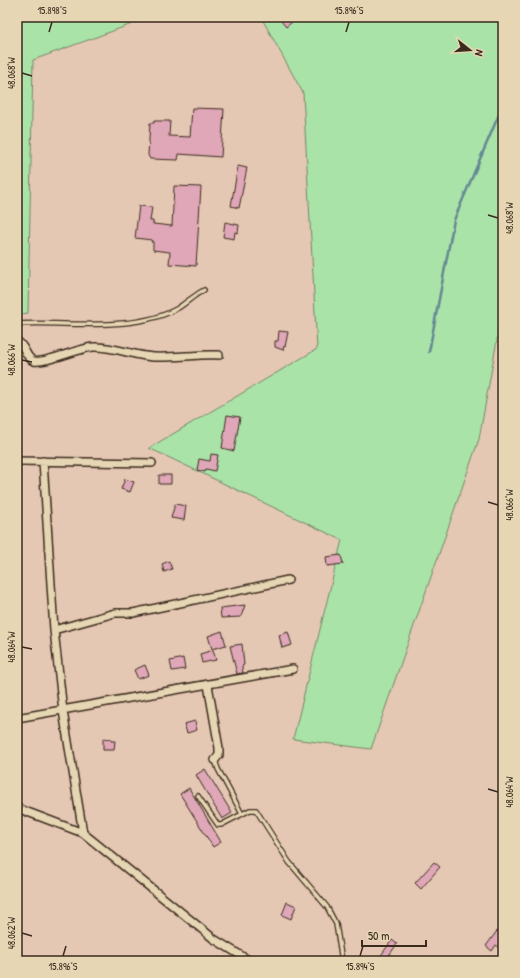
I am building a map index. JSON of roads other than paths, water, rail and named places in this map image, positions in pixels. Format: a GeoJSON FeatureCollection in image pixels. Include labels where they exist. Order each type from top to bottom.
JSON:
{"type":"FeatureCollection","features":[{"type":"Feature","properties":{"kind":"street"},"geometry":{"type":"LineString","coordinates":[[17,341],[22,345],[27,356],[34,361],[42,362],[64,354],[93,347],[156,357],[218,354]]}},
{"type":"Feature","properties":{"kind":"street"},"geometry":{"type":"LineString","coordinates":[[17,461],[152,463]]}},
{"type":"Feature","properties":{"kind":"street"},"geometry":{"type":"LineString","coordinates":[[43,461],[54,630],[63,711],[83,833]]}},
{"type":"Feature","properties":{"kind":"street"},"geometry":{"type":"LineString","coordinates":[[54,630],[115,613],[133,613],[288,580]]}},
{"type":"Feature","properties":{"kind":"street"},"geometry":{"type":"LineString","coordinates":[[17,718],[293,669]]}},
{"type":"Feature","properties":{"kind":"street"},"geometry":{"type":"LineString","coordinates":[[208,685],[219,748],[215,760]]}},
{"type":"Feature","properties":{"kind":"street"},"geometry":{"type":"LineString","coordinates":[[17,808],[83,833],[214,939],[250,961]]}},
{"type":"Feature","properties":{"kind":"lane"},"geometry":{"type":"LineString","coordinates":[[17,324],[99,324],[142,321],[178,308],[204,290]]}},
{"type":"Feature","properties":{"kind":"lane"},"geometry":{"type":"LineString","coordinates":[[215,760],[218,769],[242,814]]}},
{"type":"Feature","properties":{"kind":"lane"},"geometry":{"type":"LineString","coordinates":[[198,796],[218,825],[221,826],[250,810],[256,810],[289,862],[327,907],[336,924],[342,961]]}},
{"type":"Feature","properties":{"kind":"waterway"},"geometry":{"type":"LineString","coordinates":[[429,352],[454,220],[503,105]]}}]}
